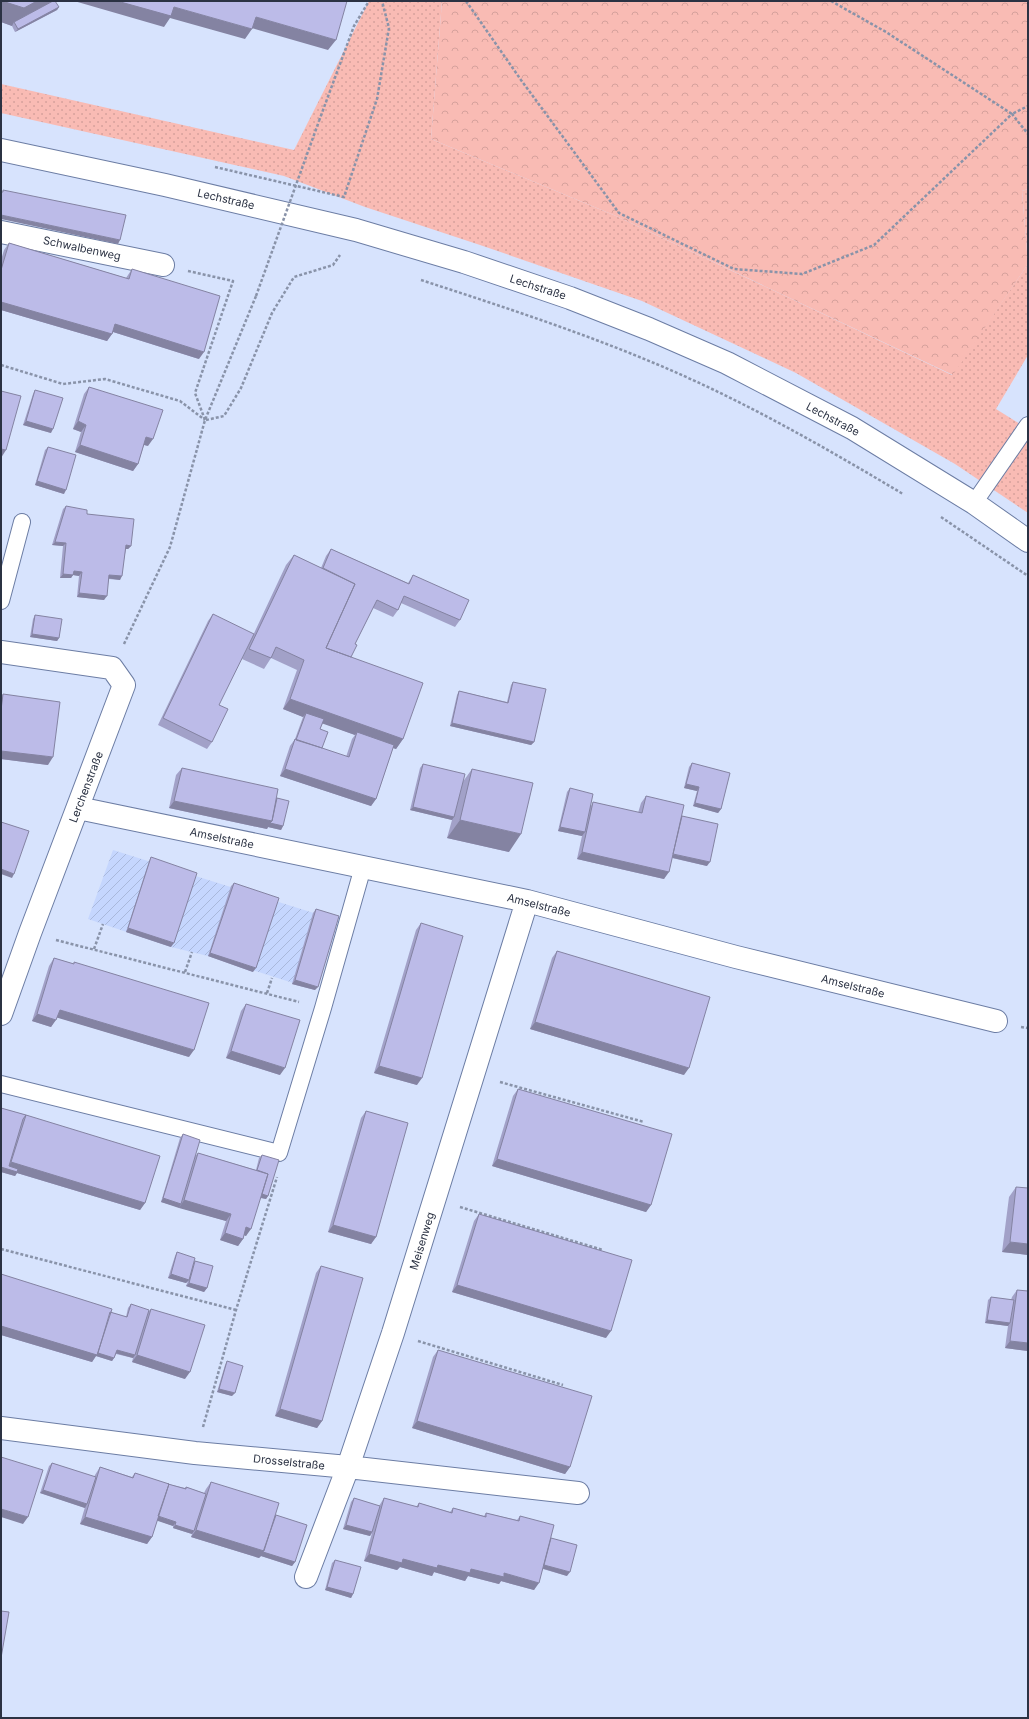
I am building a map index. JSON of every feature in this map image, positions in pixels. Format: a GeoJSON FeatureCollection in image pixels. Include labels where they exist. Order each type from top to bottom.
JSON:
{"type":"FeatureCollection","features":[{"type":"Feature","properties":{"kind":"street","name":"Lechstraße"},"geometry":{"type":"LineString","coordinates":[[1,150],[165,185],[356,230],[464,262],[570,298],[649,329],[727,363],[852,428],[974,503],[1028,541]]}},
{"type":"Feature","properties":{"kind":"street","name":"Schwalbenweg"},"geometry":{"type":"LineString","coordinates":[[1,232],[163,265]]}},
{"type":"Feature","properties":{"kind":"street"},"geometry":{"type":"LineString","coordinates":[[1,652],[112,668]]}},
{"type":"Feature","properties":{"kind":"street","name":"Lerchenstraße"},"geometry":{"type":"LineString","coordinates":[[1,1014],[30,933],[124,685],[112,668]]}},
{"type":"Feature","properties":{"kind":"street","name":"Amselstraße"},"geometry":{"type":"LineString","coordinates":[[78,808],[527,901],[736,957],[996,1021]]}},
{"type":"Feature","properties":{"kind":"street","name":"Meisenweg"},"geometry":{"type":"LineString","coordinates":[[306,1576],[348,1467],[393,1334],[527,901]]}},
{"type":"Feature","properties":{"kind":"street","name":"Drosselstraße"},"geometry":{"type":"LineString","coordinates":[[1,1428],[196,1453],[348,1467],[578,1493]]}},
{"type":"Feature","properties":{"kind":"lane"},"geometry":{"type":"LineString","coordinates":[[974,503],[1028,424]]}},
{"type":"Feature","properties":{"kind":"lane"},"geometry":{"type":"LineString","coordinates":[[1,600],[22,522]]}},
{"type":"Feature","properties":{"kind":"lane"},"geometry":{"type":"LineString","coordinates":[[1,1084],[279,1153],[364,867]]}},
{"type":"Feature","properties":{"kind":"path"},"geometry":{"type":"LineString","coordinates":[[112,668],[170,547],[205,420],[256,296],[354,26],[369,1]]}},
{"type":"Feature","properties":{"kind":"path"},"geometry":{"type":"LineString","coordinates":[[207,165],[344,197],[377,99],[389,28],[382,1]]}},
{"type":"Feature","properties":{"kind":"path"},"geometry":{"type":"LineString","coordinates":[[466,1],[521,80],[619,213],[734,269],[802,274],[874,245],[1012,114],[1028,106]]}},
{"type":"Feature","properties":{"kind":"path"},"geometry":{"type":"LineString","coordinates":[[831,1],[886,32],[1012,114],[1028,134]]}},
{"type":"Feature","properties":{"kind":"path"},"geometry":{"type":"LineString","coordinates":[[1,365],[63,384],[105,379],[180,401],[205,420],[224,416],[241,388],[272,313],[294,277],[333,265],[340,255]]}},
{"type":"Feature","properties":{"kind":"path"},"geometry":{"type":"LineString","coordinates":[[163,265],[233,281],[196,393],[205,420]]}},
{"type":"Feature","properties":{"kind":"path"},"geometry":{"type":"LineString","coordinates":[[415,278],[551,322],[636,356],[712,389],[835,454],[906,496]]}},
{"type":"Feature","properties":{"kind":"path"},"geometry":{"type":"LineString","coordinates":[[939,515],[1028,576]]}},
{"type":"Feature","properties":{"kind":"path"},"geometry":{"type":"LineString","coordinates":[[94,949],[103,924]]}},
{"type":"Feature","properties":{"kind":"path"},"geometry":{"type":"LineString","coordinates":[[30,933],[323,1008]]}},
{"type":"Feature","properties":{"kind":"path"},"geometry":{"type":"LineString","coordinates":[[185,972],[192,952]]}},
{"type":"Feature","properties":{"kind":"path"},"geometry":{"type":"LineString","coordinates":[[267,993],[272,978]]}},
{"type":"Feature","properties":{"kind":"path"},"geometry":{"type":"LineString","coordinates":[[473,1074],[644,1122]]}},
{"type":"Feature","properties":{"kind":"path"},"geometry":{"type":"LineString","coordinates":[[196,1453],[236,1310],[283,1160],[279,1153]]}},
{"type":"Feature","properties":{"kind":"path"},"geometry":{"type":"LineString","coordinates":[[435,1199],[603,1250]]}},
{"type":"Feature","properties":{"kind":"path"},"geometry":{"type":"LineString","coordinates":[[1,1249],[236,1310]]}},
{"type":"Feature","properties":{"kind":"path"},"geometry":{"type":"LineString","coordinates":[[393,1334],[563,1385]]}},
{"type":"Feature","properties":{"kind":"shaded area"},"geometry":{"type":"Polygon","coordinates":[[[113,850],[336,920],[315,990],[208,956],[171,947],[88,919],[113,850]]]}},
{"type":"Feature","properties":{"kind":"green space"},"geometry":{"type":"Polygon","coordinates":[[[369,1],[442,1],[431,139],[616,216],[952,375],[1028,264],[1028,355],[996,409],[1028,429],[1028,513],[955,464],[796,373],[642,301],[365,207],[284,176],[1,113],[1,84],[294,150],[369,1]]]}},
{"type":"Feature","properties":{"kind":"green space"},"geometry":{"type":"Polygon","coordinates":[[[442,1],[1028,1],[1028,189],[1022,191],[1028,264],[953,375],[616,216],[431,139],[442,1]]]}},
{"type":"Feature","properties":{"kind":"green space"},"geometry":{"type":"Polygon","coordinates":[[[1028,189],[1028,264],[1022,191],[1028,189]]]}},
{"type":"Feature","properties":{"kind":"building"},"geometry":{"type":"Polygon","coordinates":[[[2,1],[37,1],[24,8],[2,1]]]}},
{"type":"Feature","properties":{"kind":"building"},"geometry":{"type":"Polygon","coordinates":[[[55,1],[59,7],[18,29],[14,22],[55,1]]]}},
{"type":"Feature","properties":{"kind":"building"},"geometry":{"type":"Polygon","coordinates":[[[117,1],[347,1],[336,40],[256,17],[252,29],[174,7],[171,16],[117,1]]]}},
{"type":"Feature","properties":{"kind":"building"},"geometry":{"type":"Polygon","coordinates":[[[3,190],[126,215],[120,240],[1,215],[1,192],[3,192],[3,190]]]}},
{"type":"Feature","properties":{"kind":"building"},"geometry":{"type":"Polygon","coordinates":[[[9,243],[129,279],[132,269],[220,296],[204,352],[115,324],[112,334],[1,302],[1,270],[9,243]]]}},
{"type":"Feature","properties":{"kind":"building"},"geometry":{"type":"Polygon","coordinates":[[[89,387],[163,410],[153,439],[146,437],[138,464],[80,445],[86,425],[78,421],[89,387]]]}},
{"type":"Feature","properties":{"kind":"building"},"geometry":{"type":"Polygon","coordinates":[[[35,390],[63,398],[53,429],[26,421],[35,390]]]}},
{"type":"Feature","properties":{"kind":"building"},"geometry":{"type":"Polygon","coordinates":[[[1,391],[21,396],[6,450],[1,449],[1,391]]]}},
{"type":"Feature","properties":{"kind":"building"},"geometry":{"type":"Polygon","coordinates":[[[48,447],[76,455],[66,490],[37,481],[48,447]]]}},
{"type":"Feature","properties":{"kind":"building"},"geometry":{"type":"Polygon","coordinates":[[[66,506],[87,510],[87,514],[134,519],[131,546],[126,545],[122,576],[109,575],[107,596],[79,593],[82,572],[74,571],[73,575],[63,574],[66,543],[55,542],[66,506]]]}},
{"type":"Feature","properties":{"kind":"building"},"geometry":{"type":"Polygon","coordinates":[[[331,549],[409,584],[413,575],[469,600],[460,620],[404,596],[398,610],[377,600],[355,644],[357,645],[351,657],[326,648],[355,584],[323,568],[331,549]]]}},
{"type":"Feature","properties":{"kind":"building"},"geometry":{"type":"Polygon","coordinates":[[[294,555],[355,584],[326,648],[423,683],[403,739],[290,699],[304,660],[276,647],[271,658],[249,649],[294,555]]]}},
{"type":"Feature","properties":{"kind":"building"},"geometry":{"type":"Polygon","coordinates":[[[213,614],[254,634],[219,705],[228,709],[212,742],[163,718],[213,614]]]}},
{"type":"Feature","properties":{"kind":"building"},"geometry":{"type":"Polygon","coordinates":[[[35,615],[62,619],[59,638],[32,634],[35,615]]]}},
{"type":"Feature","properties":{"kind":"building"},"geometry":{"type":"Polygon","coordinates":[[[513,682],[546,689],[534,742],[452,723],[459,691],[508,703],[513,682]]]}},
{"type":"Feature","properties":{"kind":"building"},"geometry":{"type":"Polygon","coordinates":[[[3,694],[60,702],[53,757],[1,751],[1,710],[3,694]]]}},
{"type":"Feature","properties":{"kind":"building"},"geometry":{"type":"Polygon","coordinates":[[[306,713],[324,719],[320,729],[328,732],[322,748],[296,740],[306,713]]]}},
{"type":"Feature","properties":{"kind":"building"},"geometry":{"type":"Polygon","coordinates":[[[357,732],[394,745],[376,799],[285,769],[295,739],[349,757],[357,732]]]}},
{"type":"Feature","properties":{"kind":"building"},"geometry":{"type":"Polygon","coordinates":[[[692,763],[730,773],[721,809],[695,803],[699,787],[686,784],[692,763]]]}},
{"type":"Feature","properties":{"kind":"building"},"geometry":{"type":"Polygon","coordinates":[[[423,764],[465,774],[454,817],[413,807],[423,764]]]}},
{"type":"Feature","properties":{"kind":"building"},"geometry":{"type":"Polygon","coordinates":[[[182,768],[278,789],[272,821],[174,801],[182,768]]]}},
{"type":"Feature","properties":{"kind":"building"},"geometry":{"type":"Polygon","coordinates":[[[472,769],[533,783],[521,834],[460,820],[472,769]]]}},
{"type":"Feature","properties":{"kind":"building"},"geometry":{"type":"Polygon","coordinates":[[[570,788],[593,794],[585,832],[560,827],[570,788]]]}},
{"type":"Feature","properties":{"kind":"building"},"geometry":{"type":"Polygon","coordinates":[[[646,796],[684,805],[669,872],[582,852],[593,802],[642,813],[646,796]]]}},
{"type":"Feature","properties":{"kind":"building"},"geometry":{"type":"Polygon","coordinates":[[[277,798],[289,801],[283,826],[270,823],[272,821],[277,798]]]}},
{"type":"Feature","properties":{"kind":"building"},"geometry":{"type":"Polygon","coordinates":[[[682,816],[718,824],[710,862],[673,854],[682,816]]]}},
{"type":"Feature","properties":{"kind":"building"},"geometry":{"type":"Polygon","coordinates":[[[1,822],[29,831],[14,874],[1,869],[1,822]]]}},
{"type":"Feature","properties":{"kind":"building"},"geometry":{"type":"Polygon","coordinates":[[[151,857],[197,873],[174,943],[128,928],[151,857]]]}},
{"type":"Feature","properties":{"kind":"building"},"geometry":{"type":"Polygon","coordinates":[[[234,883],[279,898],[256,968],[210,953],[234,883]]]}},
{"type":"Feature","properties":{"kind":"building"},"geometry":{"type":"Polygon","coordinates":[[[316,909],[339,916],[318,987],[295,980],[316,909]]]}},
{"type":"Feature","properties":{"kind":"building"},"geometry":{"type":"Polygon","coordinates":[[[421,923],[463,936],[422,1078],[379,1066],[421,923]]]}},
{"type":"Feature","properties":{"kind":"building"},"geometry":{"type":"Polygon","coordinates":[[[557,951],[710,997],[689,1068],[535,1022],[557,951]]]}},
{"type":"Feature","properties":{"kind":"building"},"geometry":{"type":"Polygon","coordinates":[[[54,958],[74,964],[74,962],[209,1003],[194,1050],[60,1010],[56,1020],[37,1014],[54,958]]]}},
{"type":"Feature","properties":{"kind":"building"},"geometry":{"type":"Polygon","coordinates":[[[246,1004],[300,1020],[285,1068],[231,1051],[246,1004]]]}},
{"type":"Feature","properties":{"kind":"building"},"geometry":{"type":"Polygon","coordinates":[[[518,1089],[672,1134],[651,1205],[497,1159],[518,1089]]]}},
{"type":"Feature","properties":{"kind":"building"},"geometry":{"type":"Polygon","coordinates":[[[1,1108],[26,1115],[23,1119],[9,1166],[18,1169],[17,1172],[1,1167],[1,1108]]]}},
{"type":"Feature","properties":{"kind":"building"},"geometry":{"type":"Polygon","coordinates":[[[366,1111],[408,1123],[376,1237],[333,1225],[366,1111]]]}},
{"type":"Feature","properties":{"kind":"building"},"geometry":{"type":"Polygon","coordinates":[[[26,1115],[160,1156],[145,1203],[11,1162],[26,1115]]]}},
{"type":"Feature","properties":{"kind":"building"},"geometry":{"type":"Polygon","coordinates":[[[183,1134],[200,1140],[181,1204],[163,1198],[183,1134]]]}},
{"type":"Feature","properties":{"kind":"building"},"geometry":{"type":"Polygon","coordinates":[[[198,1153],[268,1174],[251,1229],[246,1227],[243,1239],[225,1233],[231,1214],[184,1200],[198,1153]]]}},
{"type":"Feature","properties":{"kind":"building"},"geometry":{"type":"Polygon","coordinates":[[[262,1155],[279,1160],[268,1196],[262,1194],[268,1174],[257,1170],[262,1155]]]}},
{"type":"Feature","properties":{"kind":"building"},"geometry":{"type":"Polygon","coordinates":[[[1016,1187],[1028,1188],[1028,1244],[1010,1242],[1016,1187]]]}},
{"type":"Feature","properties":{"kind":"building"},"geometry":{"type":"Polygon","coordinates":[[[479,1214],[632,1260],[611,1331],[457,1285],[479,1214]]]}},
{"type":"Feature","properties":{"kind":"building"},"geometry":{"type":"Polygon","coordinates":[[[177,1252],[195,1258],[189,1280],[171,1274],[177,1252]]]}},
{"type":"Feature","properties":{"kind":"building"},"geometry":{"type":"Polygon","coordinates":[[[195,1261],[213,1266],[207,1288],[189,1283],[195,1261]]]}},
{"type":"Feature","properties":{"kind":"building"},"geometry":{"type":"Polygon","coordinates":[[[321,1266],[363,1278],[322,1421],[280,1409],[321,1266]]]}},
{"type":"Feature","properties":{"kind":"building"},"geometry":{"type":"Polygon","coordinates":[[[1,1274],[112,1309],[97,1355],[1,1326],[1,1274]]]}},
{"type":"Feature","properties":{"kind":"building"},"geometry":{"type":"Polygon","coordinates":[[[1017,1290],[1028,1291],[1028,1343],[1010,1341],[1017,1290]]]}},
{"type":"Feature","properties":{"kind":"building"},"geometry":{"type":"Polygon","coordinates":[[[991,1297],[1014,1300],[1010,1323],[987,1320],[991,1297]]]}},
{"type":"Feature","properties":{"kind":"building"},"geometry":{"type":"Polygon","coordinates":[[[131,1304],[149,1310],[135,1355],[117,1350],[114,1358],[98,1353],[110,1312],[127,1317],[131,1304]]]}},
{"type":"Feature","properties":{"kind":"building"},"geometry":{"type":"Polygon","coordinates":[[[151,1309],[205,1325],[190,1372],[137,1355],[151,1309]]]}},
{"type":"Feature","properties":{"kind":"building"},"geometry":{"type":"Polygon","coordinates":[[[438,1350],[592,1396],[570,1467],[417,1421],[438,1350]]]}},
{"type":"Feature","properties":{"kind":"building"},"geometry":{"type":"Polygon","coordinates":[[[227,1361],[243,1366],[235,1393],[219,1389],[227,1361]]]}},
{"type":"Feature","properties":{"kind":"building"},"geometry":{"type":"Polygon","coordinates":[[[1,1457],[43,1470],[28,1517],[1,1509],[1,1457]]]}},
{"type":"Feature","properties":{"kind":"building"},"geometry":{"type":"Polygon","coordinates":[[[52,1463],[96,1477],[87,1504],[43,1490],[52,1463]]]}},
{"type":"Feature","properties":{"kind":"building"},"geometry":{"type":"Polygon","coordinates":[[[100,1467],[133,1478],[135,1473],[169,1484],[152,1537],[85,1517],[100,1467]]]}},
{"type":"Feature","properties":{"kind":"building"},"geometry":{"type":"Polygon","coordinates":[[[211,1482],[279,1503],[264,1551],[196,1530],[211,1482]]]}},
{"type":"Feature","properties":{"kind":"building"},"geometry":{"type":"Polygon","coordinates":[[[169,1484],[186,1489],[186,1487],[206,1494],[194,1531],[175,1525],[176,1522],[158,1516],[169,1484]]]}},
{"type":"Feature","properties":{"kind":"building"},"geometry":{"type":"Polygon","coordinates":[[[354,1498],[380,1506],[372,1532],[346,1525],[354,1498]]]}},
{"type":"Feature","properties":{"kind":"building"},"geometry":{"type":"Polygon","coordinates":[[[384,1498],[418,1507],[419,1503],[452,1513],[453,1508],[486,1517],[486,1513],[519,1521],[520,1516],[554,1525],[539,1583],[504,1573],[504,1577],[471,1569],[470,1573],[438,1565],[437,1568],[403,1559],[402,1563],[369,1554],[384,1498]]]}},
{"type":"Feature","properties":{"kind":"building"},"geometry":{"type":"Polygon","coordinates":[[[276,1515],[307,1525],[295,1562],[263,1552],[276,1515]]]}},
{"type":"Feature","properties":{"kind":"building"},"geometry":{"type":"Polygon","coordinates":[[[551,1538],[577,1545],[570,1572],[544,1565],[551,1538]]]}},
{"type":"Feature","properties":{"kind":"building"},"geometry":{"type":"Polygon","coordinates":[[[335,1560],[361,1567],[353,1594],[327,1587],[335,1560]]]}},
{"type":"Feature","properties":{"kind":"building"},"geometry":{"type":"Polygon","coordinates":[[[1,1611],[9,1612],[1,1658],[1,1611]]]}}]}
